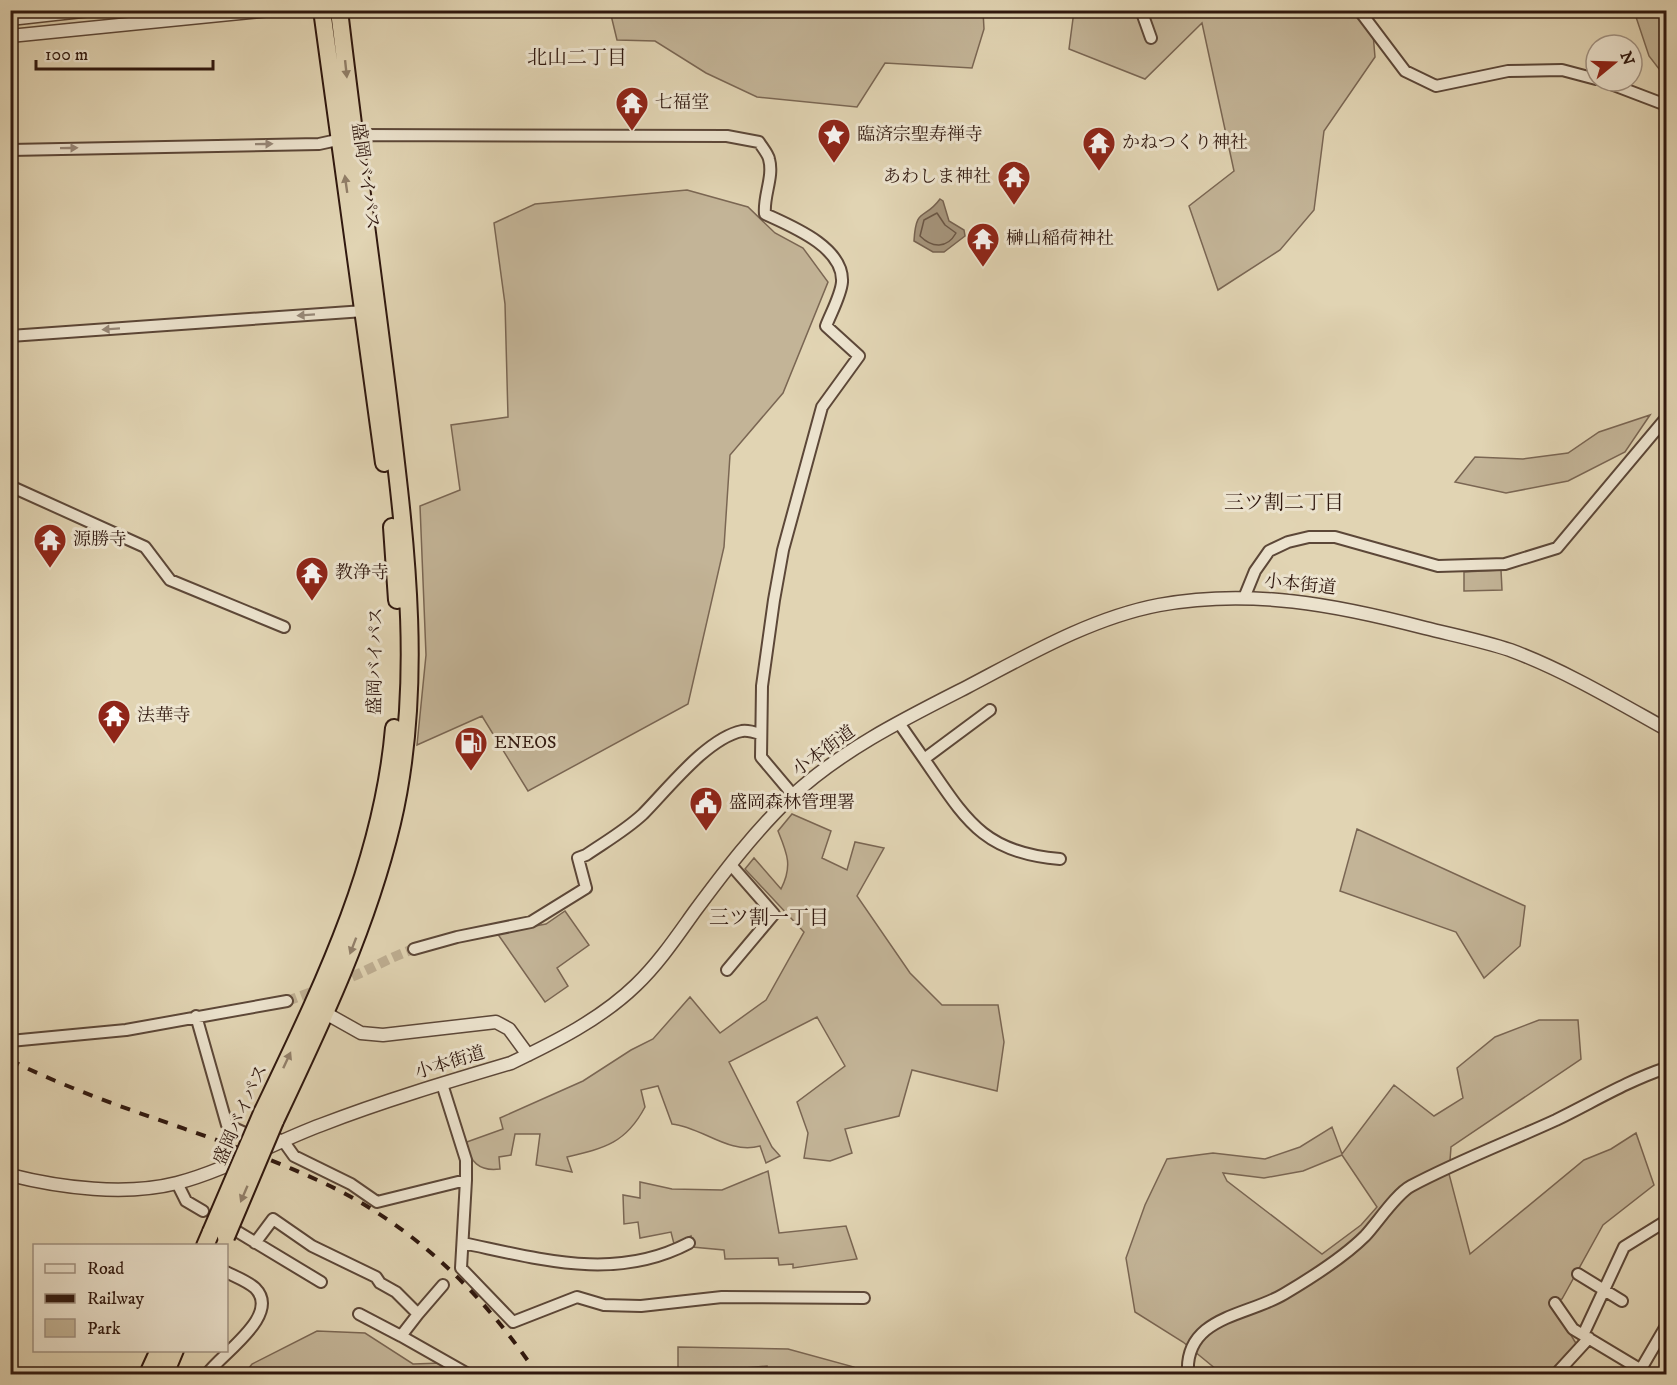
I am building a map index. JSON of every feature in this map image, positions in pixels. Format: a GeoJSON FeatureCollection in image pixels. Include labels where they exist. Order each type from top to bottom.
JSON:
{"type":"FeatureCollection","features":[{"type":"Feature","properties":{"kind":"highway","name":"盛岡バイパス"},"geometry":{"type":"LineString","coordinates":[[221,1239],[269,1117],[363,920],[392,823],[404,753],[408,658],[407,563],[347,137],[322,10]]}},
{"type":"Feature","properties":{"kind":"highway","name":"盛岡バイパス"},"geometry":{"type":"LineString","coordinates":[[320,1010],[370,859],[388,775],[395,715],[399,644],[393,535],[364,311],[347,137],[339,10]]}},
{"type":"Feature","properties":{"kind":"highway"},"geometry":{"type":"LineString","coordinates":[[148,1374],[158,1352]]}},
{"type":"Feature","properties":{"kind":"highway"},"geometry":{"type":"LineString","coordinates":[[165,1374],[174,1352]]}},
{"type":"Feature","properties":{"kind":"street"},"geometry":{"type":"LineString","coordinates":[[10,20],[91,10]]}},
{"type":"Feature","properties":{"kind":"street"},"geometry":{"type":"LineString","coordinates":[[10,36],[270,10]]}},
{"type":"Feature","properties":{"kind":"street"},"geometry":{"type":"LineString","coordinates":[[1141,10],[1151,38]]}},
{"type":"Feature","properties":{"kind":"street"},"geometry":{"type":"LineString","coordinates":[[1359,10],[1405,71],[1436,86],[1508,71],[1562,70],[1584,76]]}},
{"type":"Feature","properties":{"kind":"street"},"geometry":{"type":"LineString","coordinates":[[1634,93],[1666,105]]}},
{"type":"Feature","properties":{"kind":"street"},"geometry":{"type":"LineString","coordinates":[[10,150],[319,144],[347,137],[727,136],[759,142],[769,159],[769,178],[764,201],[765,214],[802,230],[838,260],[842,282],[826,326],[859,356],[822,407],[786,539],[774,600],[762,686],[761,757],[793,795]]}},
{"type":"Feature","properties":{"kind":"street"},"geometry":{"type":"LineString","coordinates":[[10,336],[364,311]]}},
{"type":"Feature","properties":{"kind":"street"},"geometry":{"type":"LineString","coordinates":[[1244,598],[1255,571],[1269,551],[1288,542],[1309,537],[1335,537],[1438,566],[1505,564],[1557,548],[1666,417]]}},
{"type":"Feature","properties":{"kind":"street"},"geometry":{"type":"LineString","coordinates":[[10,486],[145,547],[170,580],[284,627]]}},
{"type":"Feature","properties":{"kind":"street","name":"小本街道"},"geometry":{"type":"LineString","coordinates":[[10,1174],[57,1186],[85,1188],[134,1188],[177,1183],[284,1142],[319,1125],[511,1063],[528,1055],[604,1011],[636,985],[731,865],[793,795],[831,764],[899,723],[995,672],[1090,626],[1157,606],[1197,600],[1244,598],[1291,599],[1344,607],[1509,650],[1622,704],[1666,729]]}},
{"type":"Feature","properties":{"kind":"street"},"geometry":{"type":"LineString","coordinates":[[924,759],[990,710]]}},
{"type":"Feature","properties":{"kind":"street"},"geometry":{"type":"LineString","coordinates":[[899,723],[970,822],[995,843],[1039,857],[1060,859]]}},
{"type":"Feature","properties":{"kind":"street"},"geometry":{"type":"LineString","coordinates":[[414,949],[456,937],[531,922],[560,906],[586,888],[578,858],[586,855],[635,820],[675,777],[710,750],[737,732],[745,730],[760,734]]}},
{"type":"Feature","properties":{"kind":"street"},"geometry":{"type":"LineString","coordinates":[[727,969],[774,914],[731,865]]}},
{"type":"Feature","properties":{"kind":"street"},"geometry":{"type":"LineString","coordinates":[[10,1041],[126,1030],[288,1001]]}},
{"type":"Feature","properties":{"kind":"street"},"geometry":{"type":"LineString","coordinates":[[320,1010],[361,1033],[383,1035],[496,1022],[509,1029],[528,1055]]}},
{"type":"Feature","properties":{"kind":"street"},"geometry":{"type":"LineString","coordinates":[[196,1016],[227,1125],[247,1134],[272,1135],[284,1142],[294,1156],[351,1184],[377,1202],[466,1180]]}},
{"type":"Feature","properties":{"kind":"street"},"geometry":{"type":"LineString","coordinates":[[1188,1374],[1191,1352],[1204,1332],[1223,1318],[1271,1301],[1309,1278],[1363,1238],[1408,1187],[1559,1118],[1636,1078],[1666,1068]]}},
{"type":"Feature","properties":{"kind":"street"},"geometry":{"type":"LineString","coordinates":[[442,1084],[466,1160],[461,1268],[513,1322],[577,1297],[604,1305],[641,1306],[722,1297],[864,1298]]}},
{"type":"Feature","properties":{"kind":"street"},"geometry":{"type":"LineString","coordinates":[[177,1183],[186,1201],[203,1211]]}},
{"type":"Feature","properties":{"kind":"street"},"geometry":{"type":"LineString","coordinates":[[255,1243],[273,1219],[312,1246],[376,1277],[418,1314]]}},
{"type":"Feature","properties":{"kind":"street"},"geometry":{"type":"LineString","coordinates":[[1556,1374],[1586,1336],[1624,1247],[1666,1221]]}},
{"type":"Feature","properties":{"kind":"street"},"geometry":{"type":"LineString","coordinates":[[221,1239],[255,1243],[321,1282]]}},
{"type":"Feature","properties":{"kind":"street"},"geometry":{"type":"LineString","coordinates":[[463,1243],[552,1262],[589,1265],[653,1259],[689,1243]]}},
{"type":"Feature","properties":{"kind":"street"},"geometry":{"type":"LineString","coordinates":[[228,1273],[248,1283],[259,1293],[263,1306],[261,1317],[228,1352]]}},
{"type":"Feature","properties":{"kind":"street"},"geometry":{"type":"LineString","coordinates":[[1578,1274],[1622,1301]]}},
{"type":"Feature","properties":{"kind":"street"},"geometry":{"type":"LineString","coordinates":[[401,1336],[443,1285]]}},
{"type":"Feature","properties":{"kind":"street"},"geometry":{"type":"LineString","coordinates":[[1555,1304],[1573,1329],[1643,1373],[1666,1326]]}},
{"type":"Feature","properties":{"kind":"street"},"geometry":{"type":"LineString","coordinates":[[359,1314],[468,1374]]}},
{"type":"Feature","properties":{"kind":"street"},"geometry":{"type":"LineString","coordinates":[[207,1374],[228,1352]]}},
{"type":"Feature","properties":{"kind":"green space"},"geometry":{"type":"Polygon","coordinates":[[[1371,10],[1375,57],[1324,131],[1314,210],[1280,250],[1218,290],[1189,206],[1234,171],[1202,23],[1145,79],[1069,49],[1074,11],[1371,10]]]}},
{"type":"Feature","properties":{"kind":"green space"},"geometry":{"type":"Polygon","coordinates":[[[610,11],[983,11],[984,29],[972,68],[885,63],[857,107],[757,97],[706,73],[655,41],[617,40],[610,11]]]}},
{"type":"Feature","properties":{"kind":"green space"},"geometry":{"type":"Polygon","coordinates":[[[1634,11],[1666,11],[1666,78],[1649,56],[1644,33],[1641,33],[1634,11]]]}},
{"type":"Feature","properties":{"kind":"green space"},"geometry":{"type":"Polygon","coordinates":[[[687,190],[748,207],[775,233],[803,248],[828,282],[783,393],[730,455],[724,547],[688,704],[528,791],[482,716],[417,745],[426,655],[420,506],[460,490],[451,425],[508,417],[505,304],[494,223],[535,204],[687,190]]]}},
{"type":"Feature","properties":{"kind":"green space"},"geometry":{"type":"Polygon","coordinates":[[[1650,415],[1625,452],[1568,481],[1506,493],[1455,482],[1475,457],[1523,459],[1568,453],[1599,432],[1650,415]]]}},
{"type":"Feature","properties":{"kind":"green space"},"geometry":{"type":"Polygon","coordinates":[[[1501,570],[1502,590],[1464,591],[1464,572],[1501,570]]]}},
{"type":"Feature","properties":{"kind":"green space"},"geometry":{"type":"Polygon","coordinates":[[[792,814],[831,831],[822,858],[847,870],[855,842],[884,848],[857,896],[910,973],[942,1005],[998,1005],[1004,1042],[997,1091],[912,1070],[899,1116],[845,1129],[852,1153],[830,1161],[804,1158],[808,1133],[797,1102],[845,1066],[817,1017],[729,1062],[772,1147],[780,1156],[766,1163],[760,1146],[737,1147],[672,1124],[658,1086],[641,1090],[645,1107],[638,1119],[622,1136],[603,1147],[567,1157],[572,1172],[536,1165],[540,1134],[515,1134],[511,1155],[499,1157],[500,1169],[486,1169],[476,1164],[464,1143],[503,1129],[500,1118],[583,1081],[631,1050],[653,1039],[690,997],[720,1033],[766,1000],[804,932],[745,869],[754,858],[781,889],[788,866],[778,831],[792,814]]]}},
{"type":"Feature","properties":{"kind":"green space"},"geometry":{"type":"Polygon","coordinates":[[[1357,829],[1525,906],[1520,946],[1484,978],[1456,932],[1340,891],[1357,829]]]}},
{"type":"Feature","properties":{"kind":"green space"},"geometry":{"type":"Polygon","coordinates":[[[565,911],[589,945],[557,968],[568,986],[545,1002],[497,933],[546,924],[565,911]]]}},
{"type":"Feature","properties":{"kind":"green space"},"geometry":{"type":"Polygon","coordinates":[[[1539,1020],[1578,1020],[1581,1059],[1451,1147],[1449,1174],[1470,1254],[1584,1160],[1611,1149],[1636,1133],[1654,1185],[1603,1225],[1562,1299],[1551,1303],[1577,1345],[1548,1374],[1222,1374],[1183,1342],[1135,1312],[1126,1258],[1145,1205],[1167,1159],[1213,1153],[1265,1159],[1300,1147],[1332,1127],[1342,1154],[1394,1085],[1434,1116],[1463,1098],[1457,1068],[1495,1037],[1539,1020]],[[1342,1155],[1303,1171],[1264,1178],[1223,1173],[1227,1181],[1322,1254],[1361,1225],[1377,1207],[1342,1155]]]}},
{"type":"Feature","properties":{"kind":"green space"},"geometry":{"type":"Polygon","coordinates":[[[768,1171],[779,1233],[846,1226],[857,1259],[793,1268],[793,1264],[779,1265],[778,1258],[725,1259],[724,1250],[692,1247],[691,1236],[674,1244],[671,1232],[640,1238],[638,1222],[624,1224],[623,1195],[640,1198],[640,1182],[672,1189],[722,1190],[768,1171]]]}},
{"type":"Feature","properties":{"kind":"green space"},"geometry":{"type":"Polygon","coordinates":[[[317,1331],[365,1333],[413,1364],[442,1363],[460,1374],[244,1374],[252,1364],[317,1331]]]}},
{"type":"Feature","properties":{"kind":"green space"},"geometry":{"type":"Polygon","coordinates":[[[678,1347],[788,1349],[854,1367],[856,1374],[767,1374],[767,1366],[678,1374],[678,1347]]]}},
{"type":"Feature","properties":{"kind":"water"},"geometry":{"type":"Polygon","coordinates":[[[940,199],[943,201],[949,221],[964,230],[965,236],[944,252],[933,252],[914,241],[915,230],[919,218],[940,199]]]}},
{"type":"Feature","properties":{"kind":"tunnel"},"geometry":{"type":"LineString","coordinates":[[338,982],[414,949]]}},
{"type":"Feature","properties":{"kind":"tunnel"},"geometry":{"type":"LineString","coordinates":[[287,1001],[320,989]]}},
{"type":"Feature","properties":{"kind":"railway"},"geometry":{"type":"LineString","coordinates":[[10,1060],[88,1094],[289,1168],[360,1202],[418,1242],[471,1291],[494,1317],[537,1374]]}},
{"type":"Feature","properties":{"kind":"place","name":"七福堂"},"geometry":{"type":"Point","coordinates":[632,132]}},
{"type":"Feature","properties":{"kind":"place","name":"臨済宗聖寿禅寺"},"geometry":{"type":"Point","coordinates":[834,164]}},
{"type":"Feature","properties":{"kind":"place","name":"かねつくり神社"},"geometry":{"type":"Point","coordinates":[1099,172]}},
{"type":"Feature","properties":{"kind":"place","name":"あわしま神社"},"geometry":{"type":"Point","coordinates":[1014,206]}},
{"type":"Feature","properties":{"kind":"place","name":"榊山稲荷神社"},"geometry":{"type":"Point","coordinates":[983,268]}},
{"type":"Feature","properties":{"kind":"place","name":"源勝寺"},"geometry":{"type":"Point","coordinates":[50,569]}},
{"type":"Feature","properties":{"kind":"place","name":"教浄寺"},"geometry":{"type":"Point","coordinates":[312,602]}},
{"type":"Feature","properties":{"kind":"place","name":"法華寺"},"geometry":{"type":"Point","coordinates":[114,745]}},
{"type":"Feature","properties":{"kind":"place","name":"ENEOS"},"geometry":{"type":"Point","coordinates":[471,772]}},
{"type":"Feature","properties":{"kind":"place","name":"盛岡森林管理署"},"geometry":{"type":"Point","coordinates":[706,832]}},
{"type":"Feature","properties":{"kind":"district","name":"北山二丁目"},"geometry":{"type":"Point","coordinates":[577,58]}},
{"type":"Feature","properties":{"kind":"district","name":"三ツ割二丁目"},"geometry":{"type":"Point","coordinates":[1284,503]}},
{"type":"Feature","properties":{"kind":"district","name":"三ツ割一丁目"},"geometry":{"type":"Point","coordinates":[769,918]}}]}
